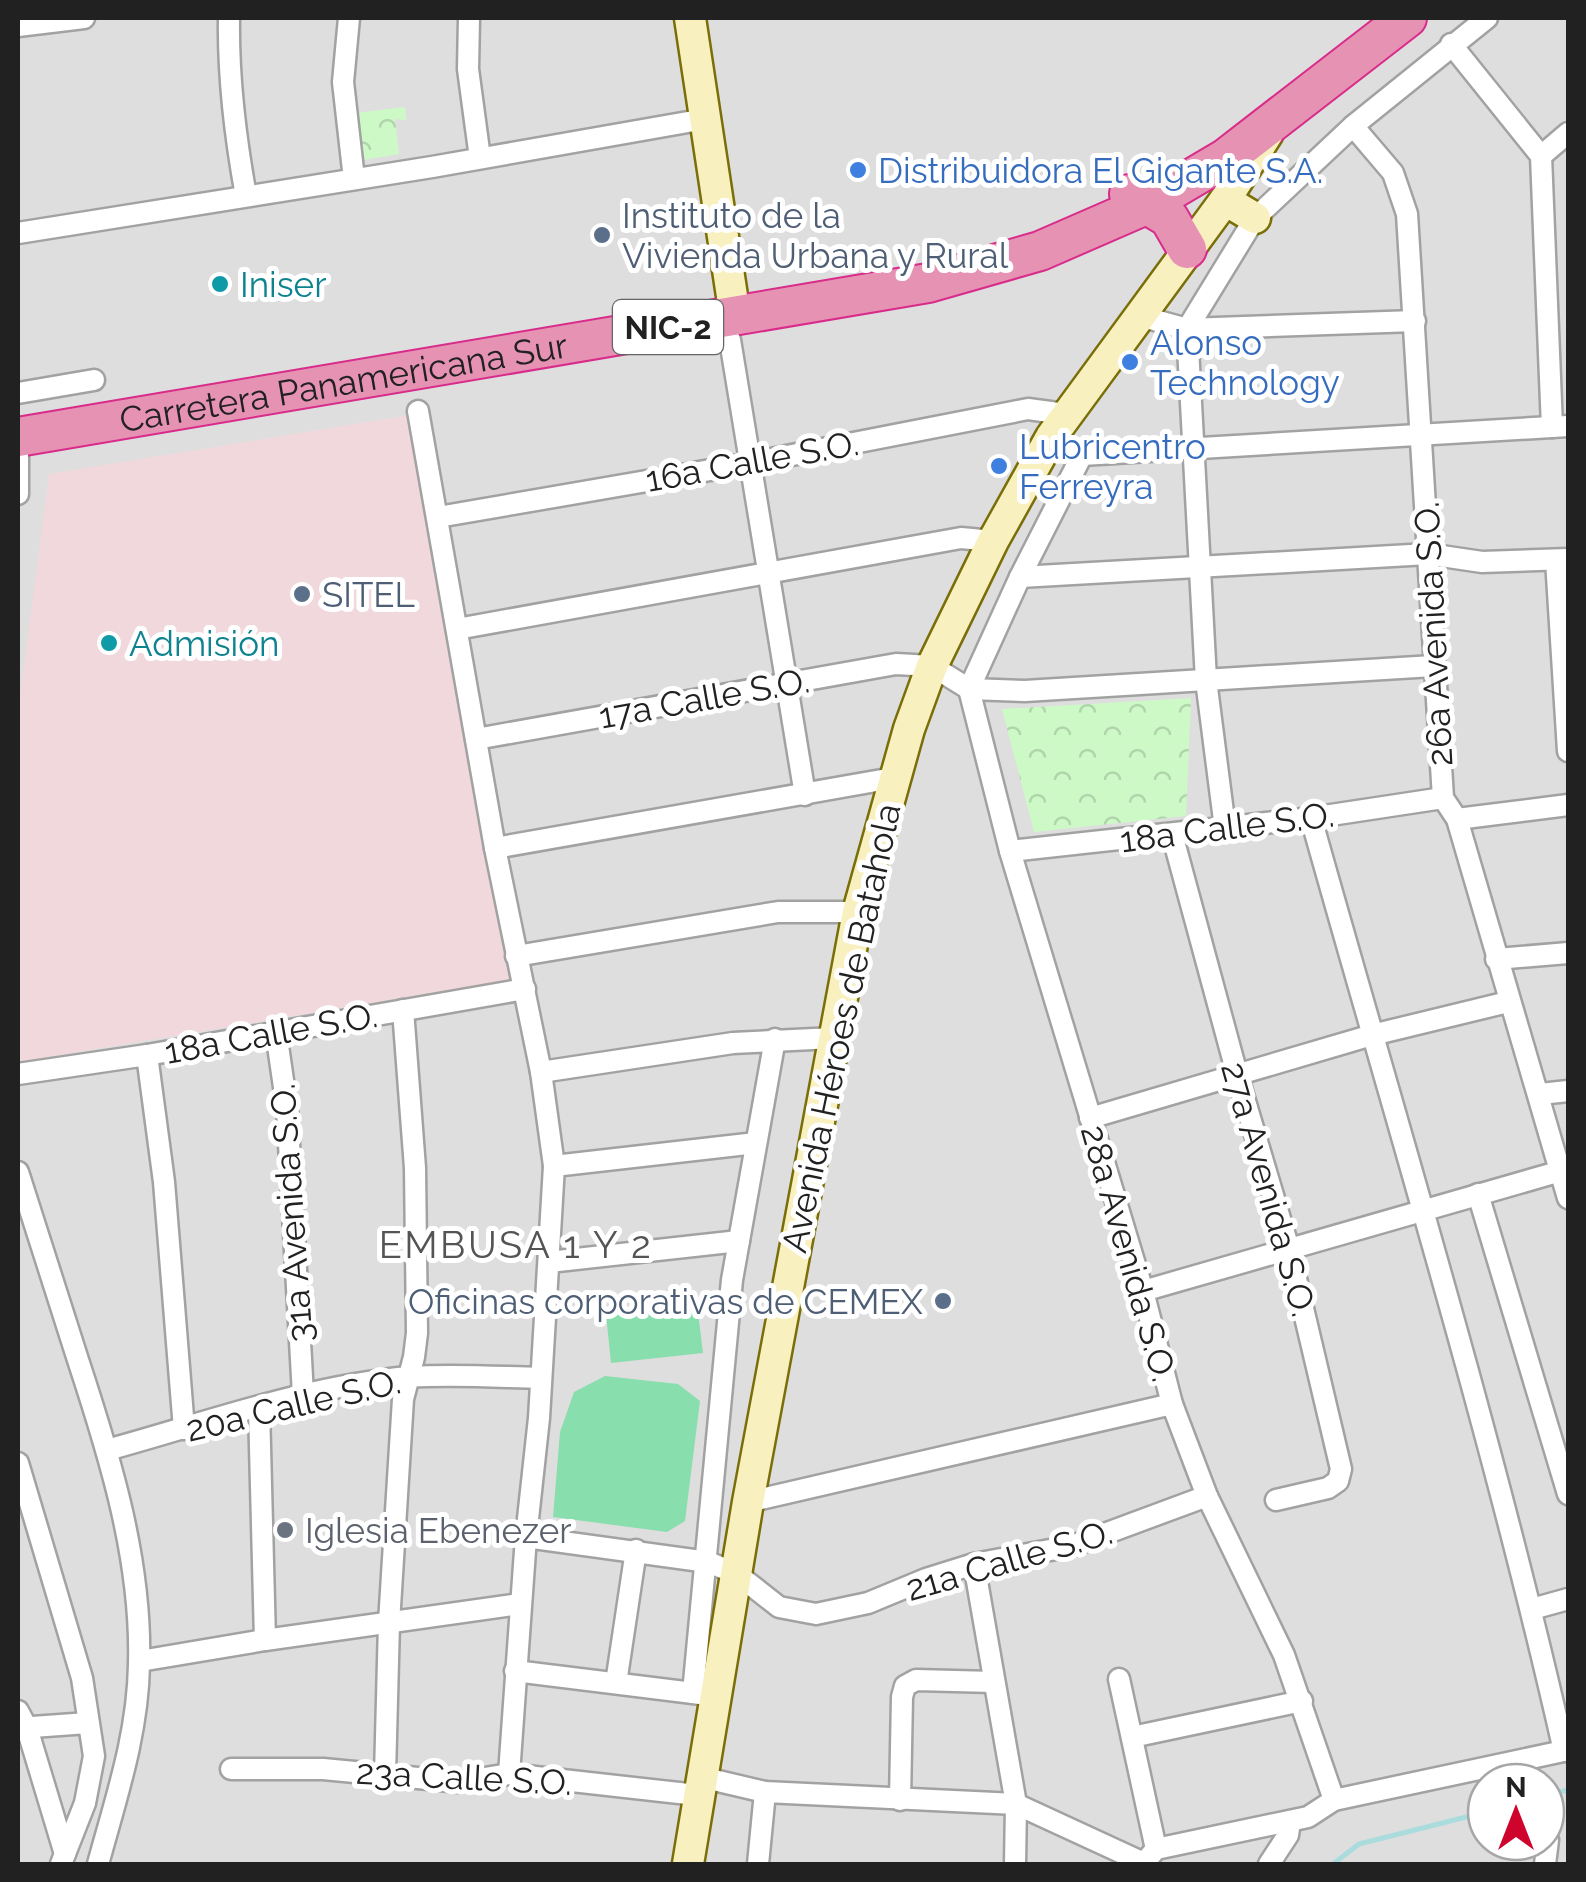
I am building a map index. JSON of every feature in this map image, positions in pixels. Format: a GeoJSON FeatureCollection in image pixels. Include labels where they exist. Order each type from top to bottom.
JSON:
{"type":"FeatureCollection","features":[{"type":"Feature","properties":{"kind":"highway","name":"Carretera Panamericana Sur"},"geometry":{"type":"LineString","coordinates":[[18,437],[733,317],[1035,232],[1137,198],[1281,112],[1406,18]]}},
{"type":"Feature","properties":{"kind":"highway"},"geometry":{"type":"LineString","coordinates":[[1137,198],[1168,218],[1187,249]]}},
{"type":"Feature","properties":{"kind":"highway","name":"Carretera Panamericana Sur"},"geometry":{"type":"LineString","coordinates":[[18,418],[733,317]]}},
{"type":"Feature","properties":{"kind":"main road"},"geometry":{"type":"LineString","coordinates":[[690,18],[733,317]]}},
{"type":"Feature","properties":{"kind":"main road","name":"Avenida Héroes de Batahola"},"geometry":{"type":"LineString","coordinates":[[688,1864],[699,1786],[704,1694],[737,1574],[858,912],[893,778],[932,666],[993,541],[1058,425],[1226,200],[1281,112]]}},
{"type":"Feature","properties":{"kind":"main road"},"geometry":{"type":"LineString","coordinates":[[1226,200],[1255,218]]}},
{"type":"Feature","properties":{"kind":"street"},"geometry":{"type":"LineString","coordinates":[[26,23],[84,18]]}},
{"type":"Feature","properties":{"kind":"street"},"geometry":{"type":"LineString","coordinates":[[229,18],[232,123],[246,196]]}},
{"type":"Feature","properties":{"kind":"street"},"geometry":{"type":"LineString","coordinates":[[349,18],[343,82],[354,179]]}},
{"type":"Feature","properties":{"kind":"street"},"geometry":{"type":"LineString","coordinates":[[469,18],[468,68],[480,158]]}},
{"type":"Feature","properties":{"kind":"street"},"geometry":{"type":"LineString","coordinates":[[1226,828],[1206,680],[1187,329],[1255,218],[1352,126],[1487,18]]}},
{"type":"Feature","properties":{"kind":"street"},"geometry":{"type":"LineString","coordinates":[[1082,455],[1560,427],[1541,156],[1451,44]]}},
{"type":"Feature","properties":{"kind":"street"},"geometry":{"type":"LineString","coordinates":[[18,233],[704,119]]}},
{"type":"Feature","properties":{"kind":"street","name":"26a Avenida S.O."},"geometry":{"type":"LineString","coordinates":[[1352,126],[1394,173],[1407,214],[1442,798],[1457,819],[1568,1198]]}},
{"type":"Feature","properties":{"kind":"street"},"geometry":{"type":"LineString","coordinates":[[1541,156],[1568,134]]}},
{"type":"Feature","properties":{"kind":"street"},"geometry":{"type":"LineString","coordinates":[[1140,316],[1187,329],[1415,321]]}},
{"type":"Feature","properties":{"kind":"street"},"geometry":{"type":"LineString","coordinates":[[733,317],[784,683],[805,795]]}},
{"type":"Feature","properties":{"kind":"street"},"geometry":{"type":"LineString","coordinates":[[18,393],[94,380]]}},
{"type":"Feature","properties":{"kind":"street","name":"16a Calle S.O."},"geometry":{"type":"LineString","coordinates":[[438,518],[1028,409],[1058,425]]}},
{"type":"Feature","properties":{"kind":"street"},"geometry":{"type":"LineString","coordinates":[[418,411],[495,848],[541,1072],[554,1166],[509,1774]]}},
{"type":"Feature","properties":{"kind":"street"},"geometry":{"type":"LineString","coordinates":[[1058,425],[1082,455]]}},
{"type":"Feature","properties":{"kind":"street"},"geometry":{"type":"LineString","coordinates":[[18,453],[18,494]]}},
{"type":"Feature","properties":{"kind":"street"},"geometry":{"type":"LineString","coordinates":[[968,689],[1082,455]]}},
{"type":"Feature","properties":{"kind":"street"},"geometry":{"type":"LineString","coordinates":[[457,630],[962,538],[993,541]]}},
{"type":"Feature","properties":{"kind":"street"},"geometry":{"type":"LineString","coordinates":[[1020,577],[1428,554],[1482,562],[1562,559],[1568,751]]}},
{"type":"Feature","properties":{"kind":"street","name":"17a Calle S.O."},"geometry":{"type":"LineString","coordinates":[[476,739],[896,664],[932,666]]}},
{"type":"Feature","properties":{"kind":"street"},"geometry":{"type":"LineString","coordinates":[[932,666],[968,689],[1025,692],[1433,666]]}},
{"type":"Feature","properties":{"kind":"street","name":"28a Avenida S.O."},"geometry":{"type":"LineString","coordinates":[[968,689],[1010,851],[1172,1404],[1207,1496],[1302,1701],[1334,1800]]}},
{"type":"Feature","properties":{"kind":"street"},"geometry":{"type":"LineString","coordinates":[[495,848],[893,778]]}},
{"type":"Feature","properties":{"kind":"street","name":"18a Calle S.O."},"geometry":{"type":"LineString","coordinates":[[1010,851],[1310,818],[1442,798]]}},
{"type":"Feature","properties":{"kind":"street"},"geometry":{"type":"LineString","coordinates":[[1457,819],[1568,806]]}},
{"type":"Feature","properties":{"kind":"street"},"geometry":{"type":"LineString","coordinates":[[1120,1679],[1149,1859],[1308,1817],[1334,1800],[1566,1751],[1532,1609],[1424,1209],[1310,818]]}},
{"type":"Feature","properties":{"kind":"street","name":"27a Avenida S.O."},"geometry":{"type":"LineString","coordinates":[[1172,834],[1236,1074],[1289,1249],[1341,1469],[1338,1481],[1328,1488],[1276,1500]]}},
{"type":"Feature","properties":{"kind":"street"},"geometry":{"type":"LineString","coordinates":[[516,956],[778,912],[858,912]]}},
{"type":"Feature","properties":{"kind":"street"},"geometry":{"type":"LineString","coordinates":[[1496,959],[1568,953]]}},
{"type":"Feature","properties":{"kind":"street","name":"18a Calle S.O."},"geometry":{"type":"LineString","coordinates":[[18,1074],[525,989]]}},
{"type":"Feature","properties":{"kind":"street"},"geometry":{"type":"LineString","coordinates":[[1090,1118],[1372,1034],[1508,1002]]}},
{"type":"Feature","properties":{"kind":"street"},"geometry":{"type":"LineString","coordinates":[[385,1775],[388,1622],[402,1399],[417,1334],[415,1168],[403,1010]]}},
{"type":"Feature","properties":{"kind":"street","name":"31a Avenida S.O."},"geometry":{"type":"LineString","coordinates":[[276,1032],[287,1108],[304,1395]]}},
{"type":"Feature","properties":{"kind":"street"},"geometry":{"type":"LineString","coordinates":[[541,1072],[775,1039],[834,1038]]}},
{"type":"Feature","properties":{"kind":"street"},"geometry":{"type":"LineString","coordinates":[[515,1670],[704,1694],[708,1562],[732,1280],[775,1039]]}},
{"type":"Feature","properties":{"kind":"street"},"geometry":{"type":"LineString","coordinates":[[148,1055],[164,1182],[184,1429]]}},
{"type":"Feature","properties":{"kind":"street"},"geometry":{"type":"LineString","coordinates":[[1540,1094],[1568,1091]]}},
{"type":"Feature","properties":{"kind":"street"},"geometry":{"type":"LineString","coordinates":[[554,1166],[756,1142]]}},
{"type":"Feature","properties":{"kind":"street"},"geometry":{"type":"LineString","coordinates":[[1142,1291],[1561,1171]]}},
{"type":"Feature","properties":{"kind":"street"},"geometry":{"type":"LineString","coordinates":[[18,1172],[107,1450],[124,1520],[140,1661],[129,1754],[98,1864]]}},
{"type":"Feature","properties":{"kind":"street"},"geometry":{"type":"LineString","coordinates":[[1478,1194],[1568,1494]]}},
{"type":"Feature","properties":{"kind":"street"},"geometry":{"type":"LineString","coordinates":[[549,1262],[739,1241]]}},
{"type":"Feature","properties":{"kind":"street","name":"20a Calle S.O."},"geometry":{"type":"LineString","coordinates":[[107,1450],[304,1395],[410,1377],[540,1378]]}},
{"type":"Feature","properties":{"kind":"street"},"geometry":{"type":"LineString","coordinates":[[748,1502],[1172,1404]]}},
{"type":"Feature","properties":{"kind":"street"},"geometry":{"type":"LineString","coordinates":[[259,1408],[265,1640]]}},
{"type":"Feature","properties":{"kind":"street"},"geometry":{"type":"LineString","coordinates":[[18,1463],[82,1678],[94,1756],[85,1803],[63,1860]]}},
{"type":"Feature","properties":{"kind":"street","name":"21a Calle S.O."},"geometry":{"type":"LineString","coordinates":[[526,1537],[708,1562],[737,1574],[778,1606],[816,1614],[840,1612],[926,1578],[974,1564],[1072,1546],[1207,1496]]}},
{"type":"Feature","properties":{"kind":"street"},"geometry":{"type":"LineString","coordinates":[[616,1683],[636,1550]]}},
{"type":"Feature","properties":{"kind":"street"},"geometry":{"type":"LineString","coordinates":[[974,1564],[1016,1804],[1015,1864]]}},
{"type":"Feature","properties":{"kind":"street"},"geometry":{"type":"LineString","coordinates":[[1532,1609],[1568,1600]]}},
{"type":"Feature","properties":{"kind":"street"},"geometry":{"type":"LineString","coordinates":[[140,1661],[520,1604]]}},
{"type":"Feature","properties":{"kind":"street"},"geometry":{"type":"LineString","coordinates":[[900,1800],[905,1686],[916,1680],[994,1682]]}},
{"type":"Feature","properties":{"kind":"street"},"geometry":{"type":"LineString","coordinates":[[1132,1737],[1302,1701]]}},
{"type":"Feature","properties":{"kind":"street"},"geometry":{"type":"LineString","coordinates":[[63,1860],[21,1723],[88,1724]]}},
{"type":"Feature","properties":{"kind":"street","name":"23a Calle S.O."},"geometry":{"type":"LineString","coordinates":[[230,1770],[323,1770],[460,1782],[509,1774],[1016,1804],[1149,1859]]}},
{"type":"Feature","properties":{"kind":"street"},"geometry":{"type":"LineString","coordinates":[[758,1864],[765,1792]]}},
{"type":"Feature","properties":{"kind":"street"},"geometry":{"type":"LineString","coordinates":[[1268,1864],[1288,1836],[1290,1822]]}},
{"type":"Feature","properties":{"kind":"shaded area"},"geometry":{"type":"Polygon","coordinates":[[[18,18],[1568,18],[1568,1864],[18,1864],[18,18]]]}},
{"type":"Feature","properties":{"kind":"shaded area","name":"SITEL"},"geometry":{"type":"Polygon","coordinates":[[[410,415],[515,979],[18,1062],[18,713],[49,474],[410,415]]]}},
{"type":"Feature","properties":{"kind":"green space"},"geometry":{"type":"Polygon","coordinates":[[[405,107],[406,120],[395,119],[399,154],[363,160],[356,113],[405,107]]]}},
{"type":"Feature","properties":{"kind":"green space"},"geometry":{"type":"Polygon","coordinates":[[[1191,698],[1186,816],[1034,832],[1002,709],[1191,698]]]}},
{"type":"Feature","properties":{"kind":"green space"},"geometry":{"type":"Polygon","coordinates":[[[697,1304],[703,1353],[611,1363],[606,1314],[697,1304]]]}},
{"type":"Feature","properties":{"kind":"green space"},"geometry":{"type":"Polygon","coordinates":[[[605,1376],[678,1384],[700,1401],[685,1521],[667,1532],[553,1517],[560,1432],[574,1392],[605,1376]]]}},
{"type":"Feature","properties":{"kind":"waterway"},"geometry":{"type":"LineString","coordinates":[[1333,1864],[1359,1844],[1466,1817]]}},
{"type":"Feature","properties":{"kind":"place","name":"Distribuidora El Gigante S.A."},"geometry":{"type":"Point","coordinates":[858,170]}},
{"type":"Feature","properties":{"kind":"place","name":"Instituto de la Vivienda Urbana y Rural"},"geometry":{"type":"Point","coordinates":[602,235]}},
{"type":"Feature","properties":{"kind":"place","name":"Iniser"},"geometry":{"type":"Point","coordinates":[220,284]}},
{"type":"Feature","properties":{"kind":"place","name":"Alonso Technology"},"geometry":{"type":"Point","coordinates":[1130,362]}},
{"type":"Feature","properties":{"kind":"place","name":"Lubricentro Ferreyra"},"geometry":{"type":"Point","coordinates":[999,466]}},
{"type":"Feature","properties":{"kind":"place","name":"SITEL"},"geometry":{"type":"Point","coordinates":[302,594]}},
{"type":"Feature","properties":{"kind":"place","name":"Admisión"},"geometry":{"type":"Point","coordinates":[109,643]}},
{"type":"Feature","properties":{"kind":"place","name":"Oficinas corporativas de CEMEX"},"geometry":{"type":"Point","coordinates":[943,1301]}},
{"type":"Feature","properties":{"kind":"place","name":"Iglesia Ebenezer"},"geometry":{"type":"Point","coordinates":[285,1530]}},
{"type":"Feature","properties":{"kind":"district","name":"EMBUSA 1 Y 2"},"geometry":{"type":"Point","coordinates":[516,1244]}}]}
